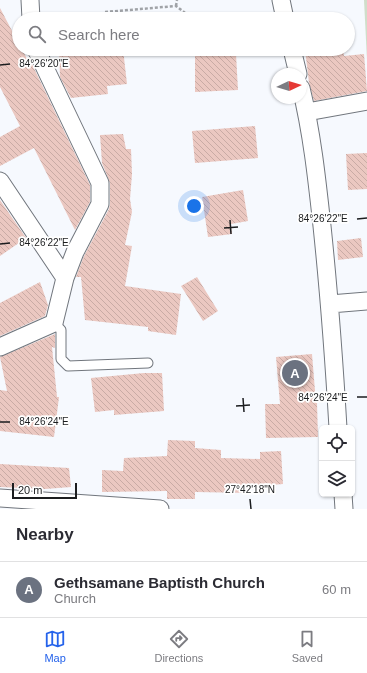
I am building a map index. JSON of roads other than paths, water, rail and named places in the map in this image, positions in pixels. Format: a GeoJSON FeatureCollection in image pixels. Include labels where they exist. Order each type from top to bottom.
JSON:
{"type":"FeatureCollection","features":[{"type":"Feature","properties":{"kind":"street"},"geometry":{"type":"LineString","coordinates":[[30,0],[31,12]]}},
{"type":"Feature","properties":{"kind":"street"},"geometry":{"type":"LineString","coordinates":[[281,0],[284,12]]}},
{"type":"Feature","properties":{"kind":"street"},"geometry":{"type":"LineString","coordinates":[[0,347],[54,323],[65,278],[75,252],[100,204],[100,183],[39,56]]}},
{"type":"Feature","properties":{"kind":"street"},"geometry":{"type":"LineString","coordinates":[[294,56],[297,68]]}},
{"type":"Feature","properties":{"kind":"street"},"geometry":{"type":"LineString","coordinates":[[307,112],[367,101]]}},
{"type":"Feature","properties":{"kind":"street"},"geometry":{"type":"LineString","coordinates":[[305,104],[317,178],[330,304],[338,425]]}},
{"type":"Feature","properties":{"kind":"street"},"geometry":{"type":"LineString","coordinates":[[0,181],[65,278]]}},
{"type":"Feature","properties":{"kind":"street"},"geometry":{"type":"LineString","coordinates":[[330,304],[367,301]]}},
{"type":"Feature","properties":{"kind":"street"},"geometry":{"type":"LineString","coordinates":[[343,497],[344,509]]}},
{"type":"Feature","properties":{"kind":"street"},"geometry":{"type":"LineString","coordinates":[[0,498],[160,509]]}},
{"type":"Feature","properties":{"kind":"lane"},"geometry":{"type":"LineString","coordinates":[[54,323],[61,330],[61,359],[68,366],[148,363]]}},
{"type":"Feature","properties":{"kind":"place","name":"Gethsamane Baptisth Church"},"geometry":{"type":"Point","coordinates":[295,373]}}]}
